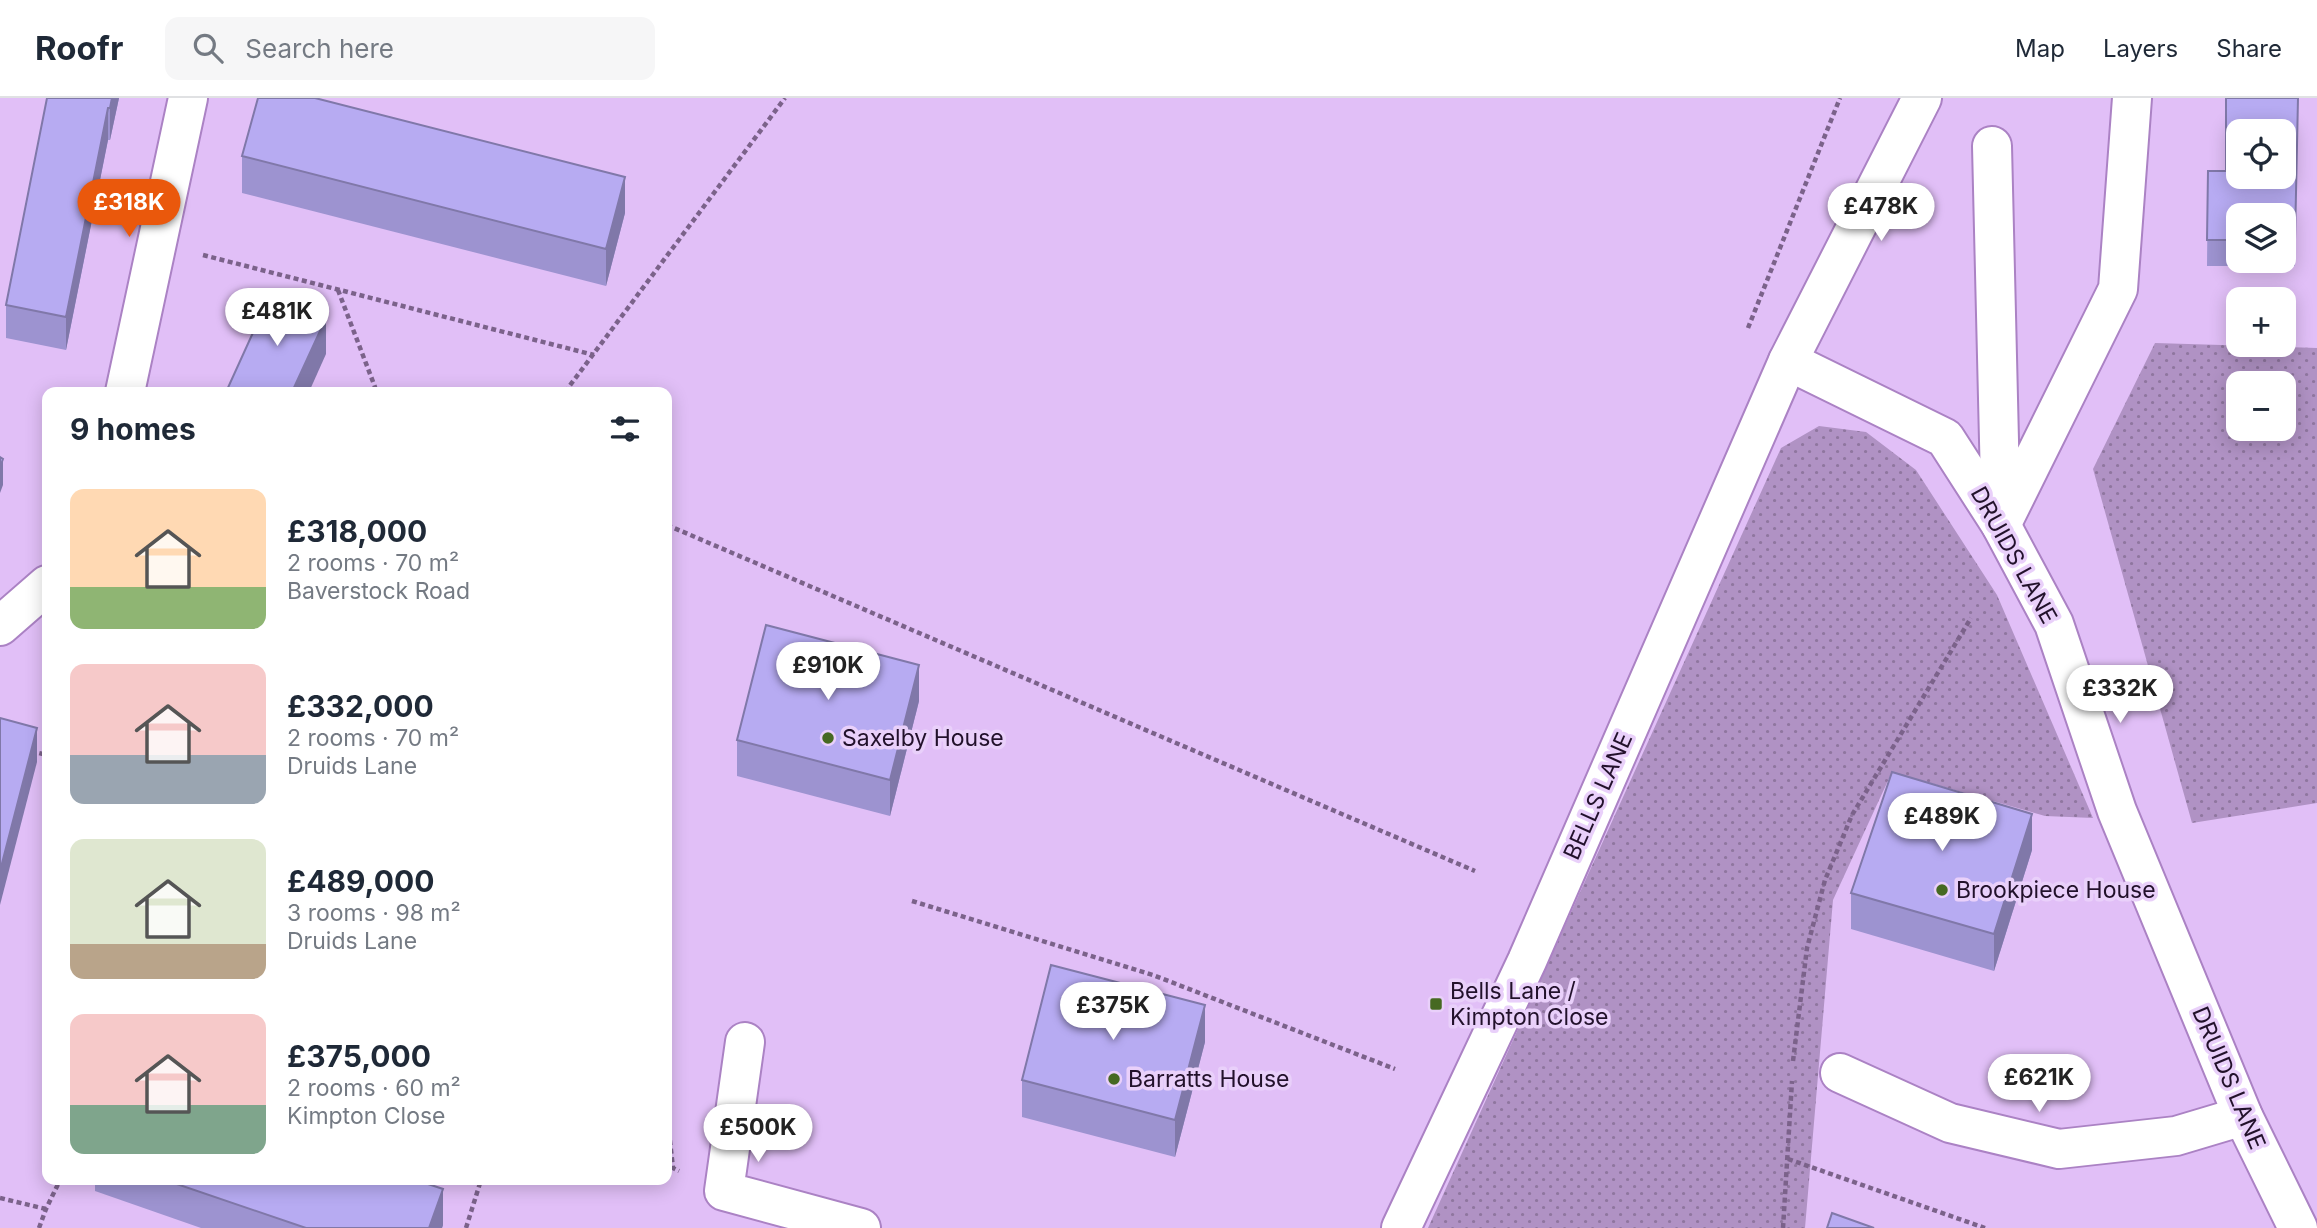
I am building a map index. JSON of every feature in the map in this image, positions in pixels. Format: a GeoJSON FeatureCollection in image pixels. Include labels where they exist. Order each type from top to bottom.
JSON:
{"type":"FeatureCollection","features":[{"type":"Feature","properties":{"kind":"street"},"geometry":{"type":"LineString","coordinates":[[126,387],[188,98]]}},
{"type":"Feature","properties":{"kind":"street"},"geometry":{"type":"LineString","coordinates":[[1788,361],[1922,98]]}},
{"type":"Feature","properties":{"kind":"street"},"geometry":{"type":"LineString","coordinates":[[2001,525],[2118,289],[2132,98]]}},
{"type":"Feature","properties":{"kind":"street"},"geometry":{"type":"LineString","coordinates":[[1992,146],[2001,525]]}},
{"type":"Feature","properties":{"kind":"street","name":"DRUIDS LANE"},"geometry":{"type":"LineString","coordinates":[[1788,361],[1945,438],[2001,525],[2054,624],[2118,811],[2243,1116],[2298,1228]]}},
{"type":"Feature","properties":{"kind":"street","name":"BELLS LANE"},"geometry":{"type":"LineString","coordinates":[[1401,1228],[1527,961],[1788,361]]}},
{"type":"Feature","properties":{"kind":"street"},"geometry":{"type":"LineString","coordinates":[[0,626],[42,589]]}},
{"type":"Feature","properties":{"kind":"street"},"geometry":{"type":"LineString","coordinates":[[745,1042],[724,1191],[861,1228]]}},
{"type":"Feature","properties":{"kind":"street"},"geometry":{"type":"LineString","coordinates":[[1840,1073],[1950,1123],[2059,1149],[2176,1136],[2243,1116]]}},
{"type":"Feature","properties":{"kind":"path"},"geometry":{"type":"LineString","coordinates":[[569,387],[785,98]]}},
{"type":"Feature","properties":{"kind":"path"},"geometry":{"type":"LineString","coordinates":[[1747,332],[1840,98]]}},
{"type":"Feature","properties":{"kind":"path"},"geometry":{"type":"LineString","coordinates":[[158,243],[594,355]]}},
{"type":"Feature","properties":{"kind":"path"},"geometry":{"type":"LineString","coordinates":[[337,290],[375,387]]}},
{"type":"Feature","properties":{"kind":"path"},"geometry":{"type":"LineString","coordinates":[[672,527],[1475,871]]}},
{"type":"Feature","properties":{"kind":"path"},"geometry":{"type":"LineString","coordinates":[[1783,1228],[1793,1055],[1807,948],[1825,880],[1852,815],[1971,618]]}},
{"type":"Feature","properties":{"kind":"path"},"geometry":{"type":"LineString","coordinates":[[24,749],[42,754]]}},
{"type":"Feature","properties":{"kind":"path"},"geometry":{"type":"LineString","coordinates":[[912,901],[1153,975],[1395,1069]]}},
{"type":"Feature","properties":{"kind":"path"},"geometry":{"type":"LineString","coordinates":[[1788,1159],[1985,1228]]}},
{"type":"Feature","properties":{"kind":"path"},"geometry":{"type":"LineString","coordinates":[[39,1228],[58,1185]]}},
{"type":"Feature","properties":{"kind":"path"},"geometry":{"type":"LineString","coordinates":[[466,1228],[479,1185]]}},
{"type":"Feature","properties":{"kind":"path"},"geometry":{"type":"LineString","coordinates":[[0,1198],[46,1209]]}},
{"type":"Feature","properties":{"kind":"shaded area"},"geometry":{"type":"Polygon","coordinates":[[[2155,343],[2226,345],[2226,357],[2296,357],[2296,347],[2317,348],[2317,803],[2192,823],[2093,469],[2155,343]]]}},
{"type":"Feature","properties":{"kind":"shaded area"},"geometry":{"type":"Polygon","coordinates":[[[1819,426],[1866,432],[1916,470],[1997,595],[2093,818],[2045,816],[1892,772],[1833,900],[1805,1228],[1428,1228],[1781,448],[1819,426]]]}},
{"type":"Feature","properties":{"kind":"building"},"geometry":{"type":"Polygon","coordinates":[[[47,98],[112,98],[66,317],[6,305],[47,98]]]}},
{"type":"Feature","properties":{"kind":"building"},"geometry":{"type":"Polygon","coordinates":[[[258,98],[315,98],[625,177],[606,249],[242,156],[258,98]]]}},
{"type":"Feature","properties":{"kind":"building"},"geometry":{"type":"Polygon","coordinates":[[[2226,98],[2298,98],[2296,203],[2226,203],[2226,240],[2207,240],[2208,171],[2226,171],[2226,189],[2296,189],[2296,119],[2226,119],[2226,98]]]}},
{"type":"Feature","properties":{"kind":"building"},"geometry":{"type":"Polygon","coordinates":[[[271,293],[326,318],[294,387],[228,387],[271,293]]]}},
{"type":"Feature","properties":{"kind":"building","name":"Saxelby House"},"geometry":{"type":"Polygon","coordinates":[[[766,625],[919,665],[890,780],[737,740],[766,625]]]}},
{"type":"Feature","properties":{"kind":"building"},"geometry":{"type":"Polygon","coordinates":[[[0,718],[37,728],[0,871],[0,718]]]}},
{"type":"Feature","properties":{"kind":"building","name":"Brookpiece House"},"geometry":{"type":"Polygon","coordinates":[[[1892,772],[2032,814],[1994,934],[1851,893],[1892,772]]]}},
{"type":"Feature","properties":{"kind":"building","name":"Barratts House"},"geometry":{"type":"Polygon","coordinates":[[[1051,965],[1205,1005],[1175,1120],[1022,1080],[1051,965]]]}},
{"type":"Feature","properties":{"kind":"building"},"geometry":{"type":"Polygon","coordinates":[[[180,1185],[431,1185],[443,1189],[429,1228],[306,1228],[180,1185]]]}},
{"type":"Feature","properties":{"kind":"building"},"geometry":{"type":"Polygon","coordinates":[[[1832,1213],[1874,1228],[1827,1228],[1832,1213]]]}},
{"type":"Feature","properties":{"kind":"place","name":"Saxelby House"},"geometry":{"type":"Point","coordinates":[828,738]}},
{"type":"Feature","properties":{"kind":"place","name":"Brookpiece House"},"geometry":{"type":"Point","coordinates":[1942,890]}},
{"type":"Feature","properties":{"kind":"place","name":"Bells Lane / Kimpton Close"},"geometry":{"type":"Point","coordinates":[1436,1004]}},
{"type":"Feature","properties":{"kind":"place","name":"Barratts House"},"geometry":{"type":"Point","coordinates":[1114,1079]}}]}
